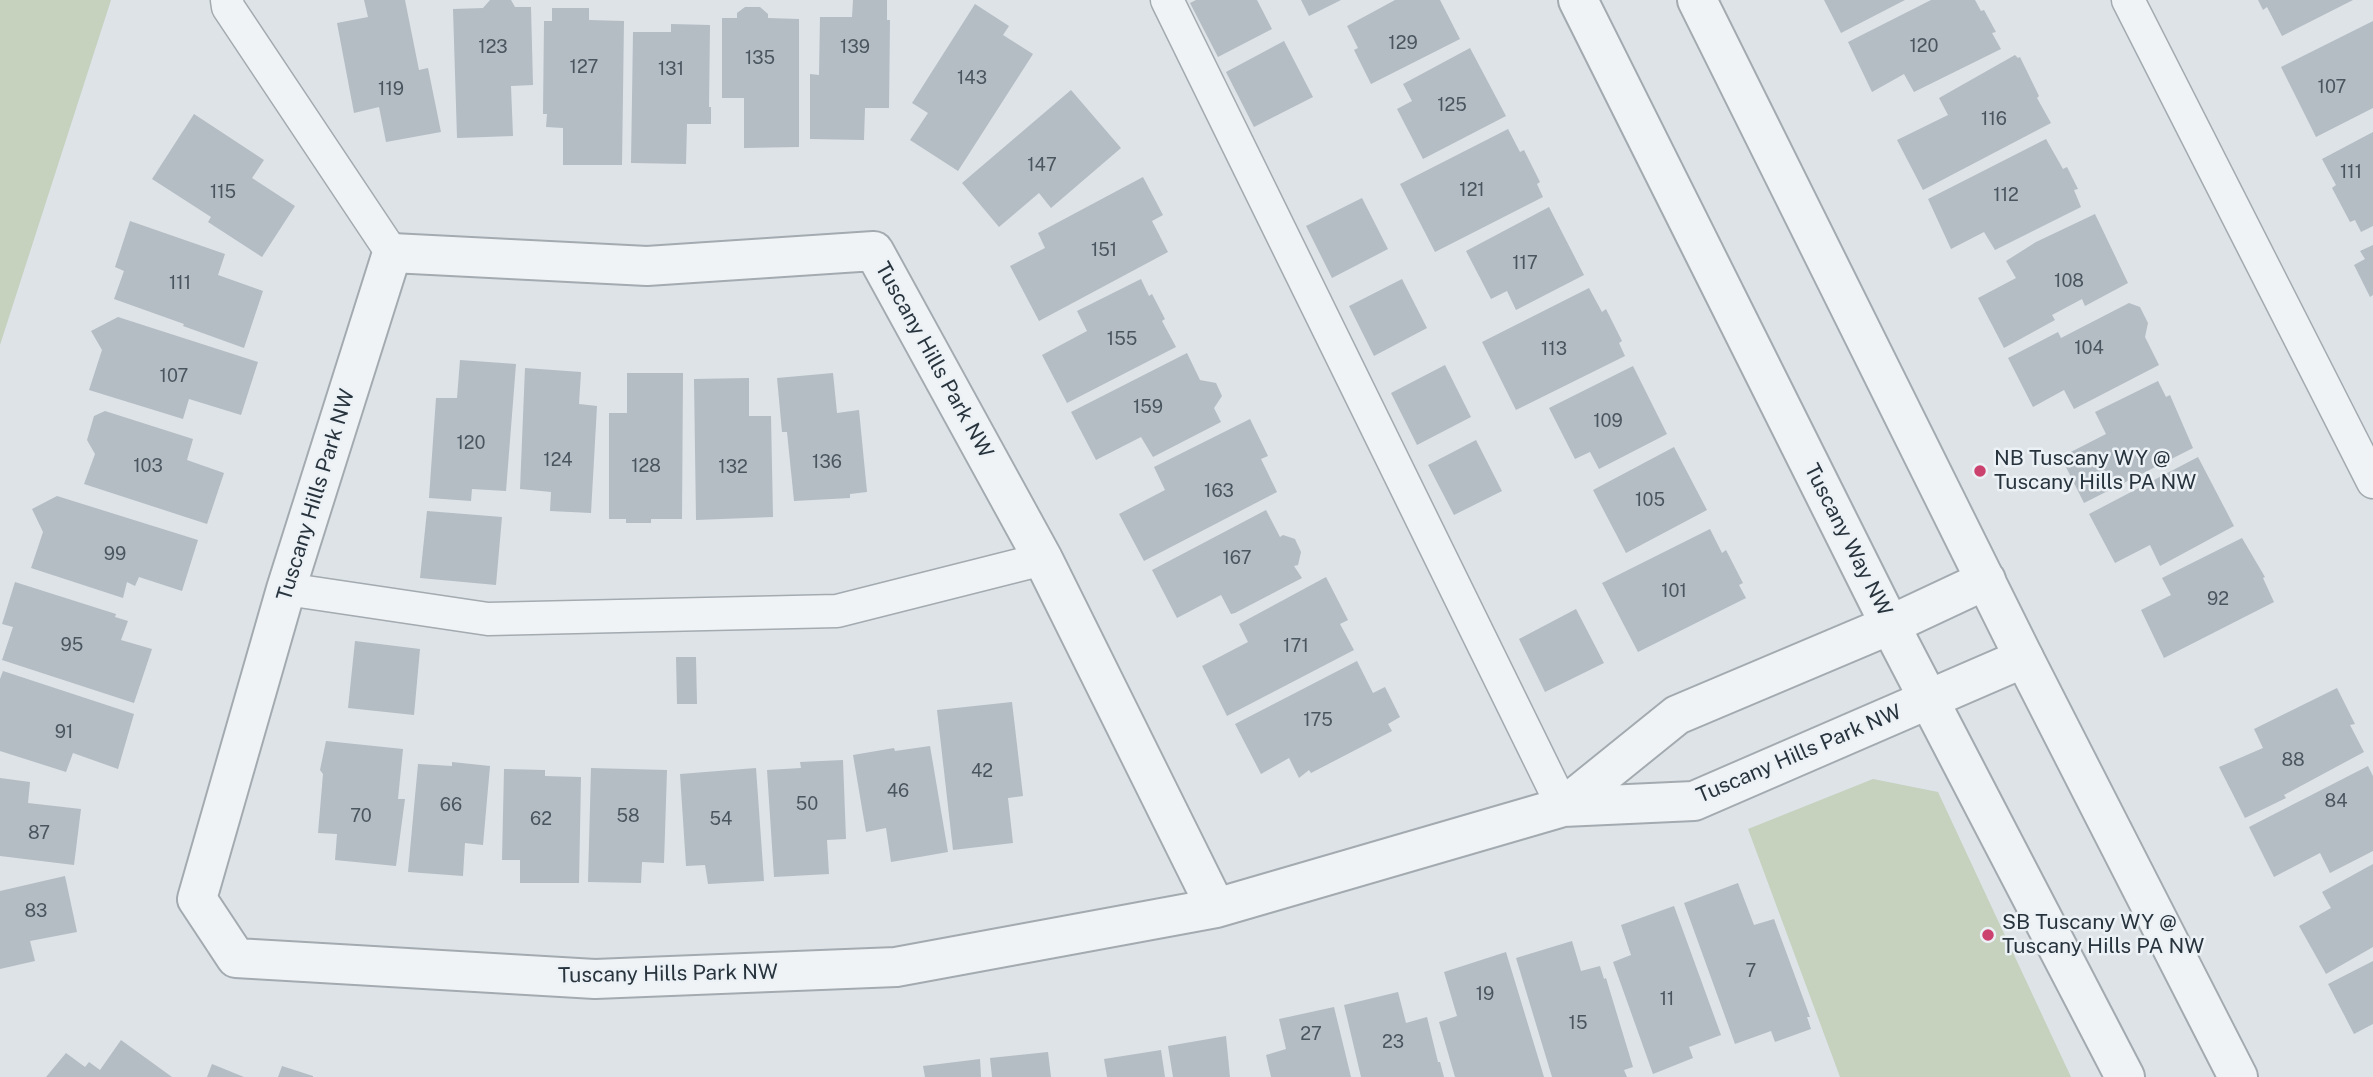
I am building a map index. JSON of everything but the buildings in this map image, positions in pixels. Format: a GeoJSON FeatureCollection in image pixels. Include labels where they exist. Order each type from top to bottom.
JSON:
{"type":"FeatureCollection","features":[{"type":"Feature","properties":{"kind":"street","name":"Tuscany Way NW"},"geometry":{"type":"LineString","coordinates":[[1578,0],[1890,625],[2125,1077]]}},
{"type":"Feature","properties":{"kind":"street"},"geometry":{"type":"LineString","coordinates":[[1697,0],[2024,658],[2238,1077]]}},
{"type":"Feature","properties":{"kind":"street","name":"Tuscany Hills Park NW"},"geometry":{"type":"LineString","coordinates":[[1216,908],[1043,559],[874,251],[648,266],[392,253],[286,589],[197,900],[236,958],[595,979],[896,967],[1216,908],[1563,807],[1694,801],[2024,658]]}},
{"type":"Feature","properties":{"kind":"street","name":"Tuscany Hills Park NW"},"geometry":{"type":"LineString","coordinates":[[1563,807],[1677,715],[1890,625],[1986,580]]}},
{"type":"Feature","properties":{"kind":"lane"},"geometry":{"type":"LineString","coordinates":[[227,0],[228,7],[392,253]]}},
{"type":"Feature","properties":{"kind":"lane"},"geometry":{"type":"LineString","coordinates":[[1167,0],[1563,807]]}},
{"type":"Feature","properties":{"kind":"lane"},"geometry":{"type":"LineString","coordinates":[[2127,0],[2373,482]]}},
{"type":"Feature","properties":{"kind":"lane"},"geometry":{"type":"LineString","coordinates":[[286,589],[488,619],[837,611],[1043,559]]}},
{"type":"Feature","properties":{"kind":"green space"},"geometry":{"type":"Polygon","coordinates":[[[0,0],[111,0],[0,345],[0,0]]]}},
{"type":"Feature","properties":{"kind":"green space"},"geometry":{"type":"Polygon","coordinates":[[[1873,779],[1938,792],[2071,1077],[1840,1077],[1748,829],[1873,779]]]}},
{"type":"Feature","properties":{"kind":"place","name":"NB Tuscany WY @ Tuscany Hills PA NW"},"geometry":{"type":"Point","coordinates":[1980,471]}},
{"type":"Feature","properties":{"kind":"place","name":"SB Tuscany WY @ Tuscany Hills PA NW"},"geometry":{"type":"Point","coordinates":[1988,935]}}]}
